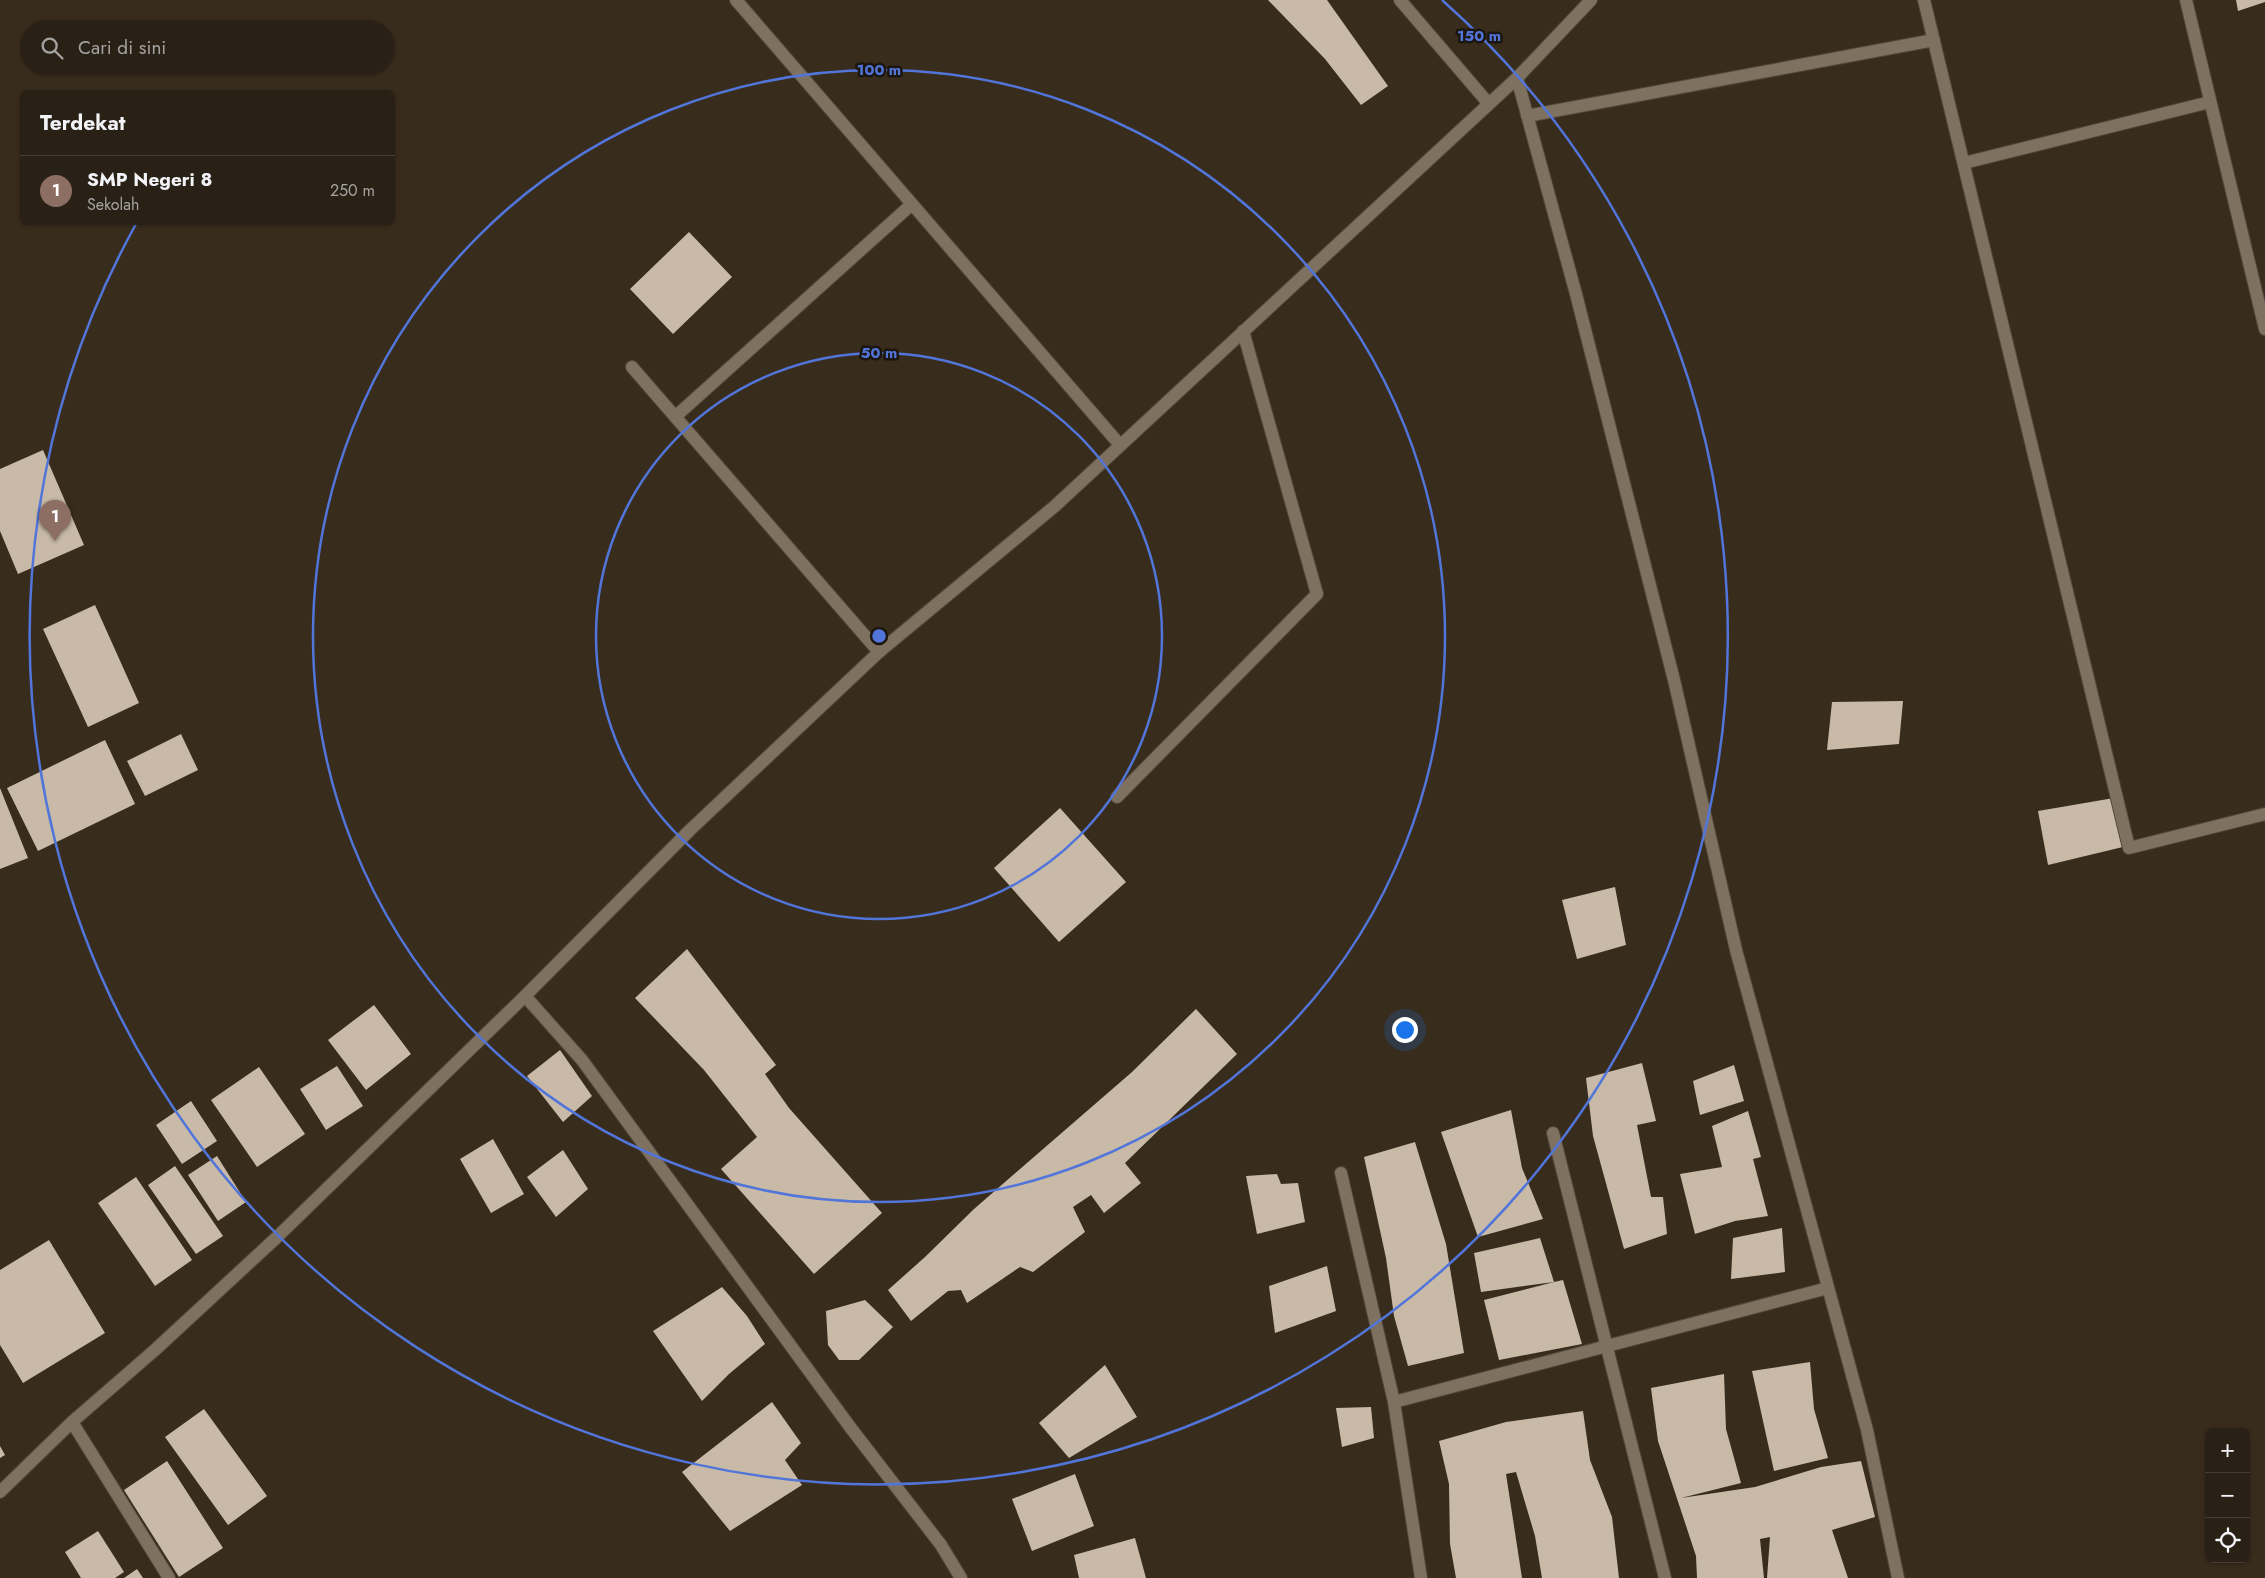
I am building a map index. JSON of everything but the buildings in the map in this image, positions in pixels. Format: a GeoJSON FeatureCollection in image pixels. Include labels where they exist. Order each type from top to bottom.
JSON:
{"type":"FeatureCollection","features":[{"type":"Feature","properties":{"kind":"street"},"geometry":{"type":"LineString","coordinates":[[736,0],[1120,445]]}},
{"type":"Feature","properties":{"kind":"street"},"geometry":{"type":"LineString","coordinates":[[1400,0],[1489,104]]}},
{"type":"Feature","properties":{"kind":"street"},"geometry":{"type":"LineString","coordinates":[[1924,0],[2129,848],[2265,814]]}},
{"type":"Feature","properties":{"kind":"street"},"geometry":{"type":"LineString","coordinates":[[2186,0],[2265,329]]}},
{"type":"Feature","properties":{"kind":"street"},"geometry":{"type":"LineString","coordinates":[[0,1492],[72,1422],[156,1349],[276,1238],[525,996],[690,830],[879,652],[1054,506],[1517,78],[1589,1]]}},
{"type":"Feature","properties":{"kind":"street"},"geometry":{"type":"LineString","coordinates":[[1527,116],[1934,40]]}},
{"type":"Feature","properties":{"kind":"street"},"geometry":{"type":"LineString","coordinates":[[1517,78],[1576,294],[1674,680],[1736,950],[1867,1430],[1898,1578]]}},
{"type":"Feature","properties":{"kind":"street"},"geometry":{"type":"LineString","coordinates":[[1964,163],[2210,102]]}},
{"type":"Feature","properties":{"kind":"street"},"geometry":{"type":"LineString","coordinates":[[676,416],[912,204]]}},
{"type":"Feature","properties":{"kind":"street"},"geometry":{"type":"LineString","coordinates":[[1117,797],[1316,594],[1243,331]]}},
{"type":"Feature","properties":{"kind":"street"},"geometry":{"type":"LineString","coordinates":[[632,367],[879,652]]}},
{"type":"Feature","properties":{"kind":"street"},"geometry":{"type":"LineString","coordinates":[[525,996],[582,1060],[850,1427],[941,1545],[961,1578]]}},
{"type":"Feature","properties":{"kind":"street"},"geometry":{"type":"LineString","coordinates":[[1553,1133],[1665,1578]]}},
{"type":"Feature","properties":{"kind":"street"},"geometry":{"type":"LineString","coordinates":[[1341,1173],[1394,1402],[1421,1578]]}},
{"type":"Feature","properties":{"kind":"street"},"geometry":{"type":"LineString","coordinates":[[1394,1402],[1828,1288]]}},
{"type":"Feature","properties":{"kind":"street"},"geometry":{"type":"LineString","coordinates":[[72,1422],[169,1578]]}},
{"type":"Feature","properties":{"kind":"place","name":"SMP Negeri 8"},"geometry":{"type":"Point","coordinates":[55,541]}}]}
